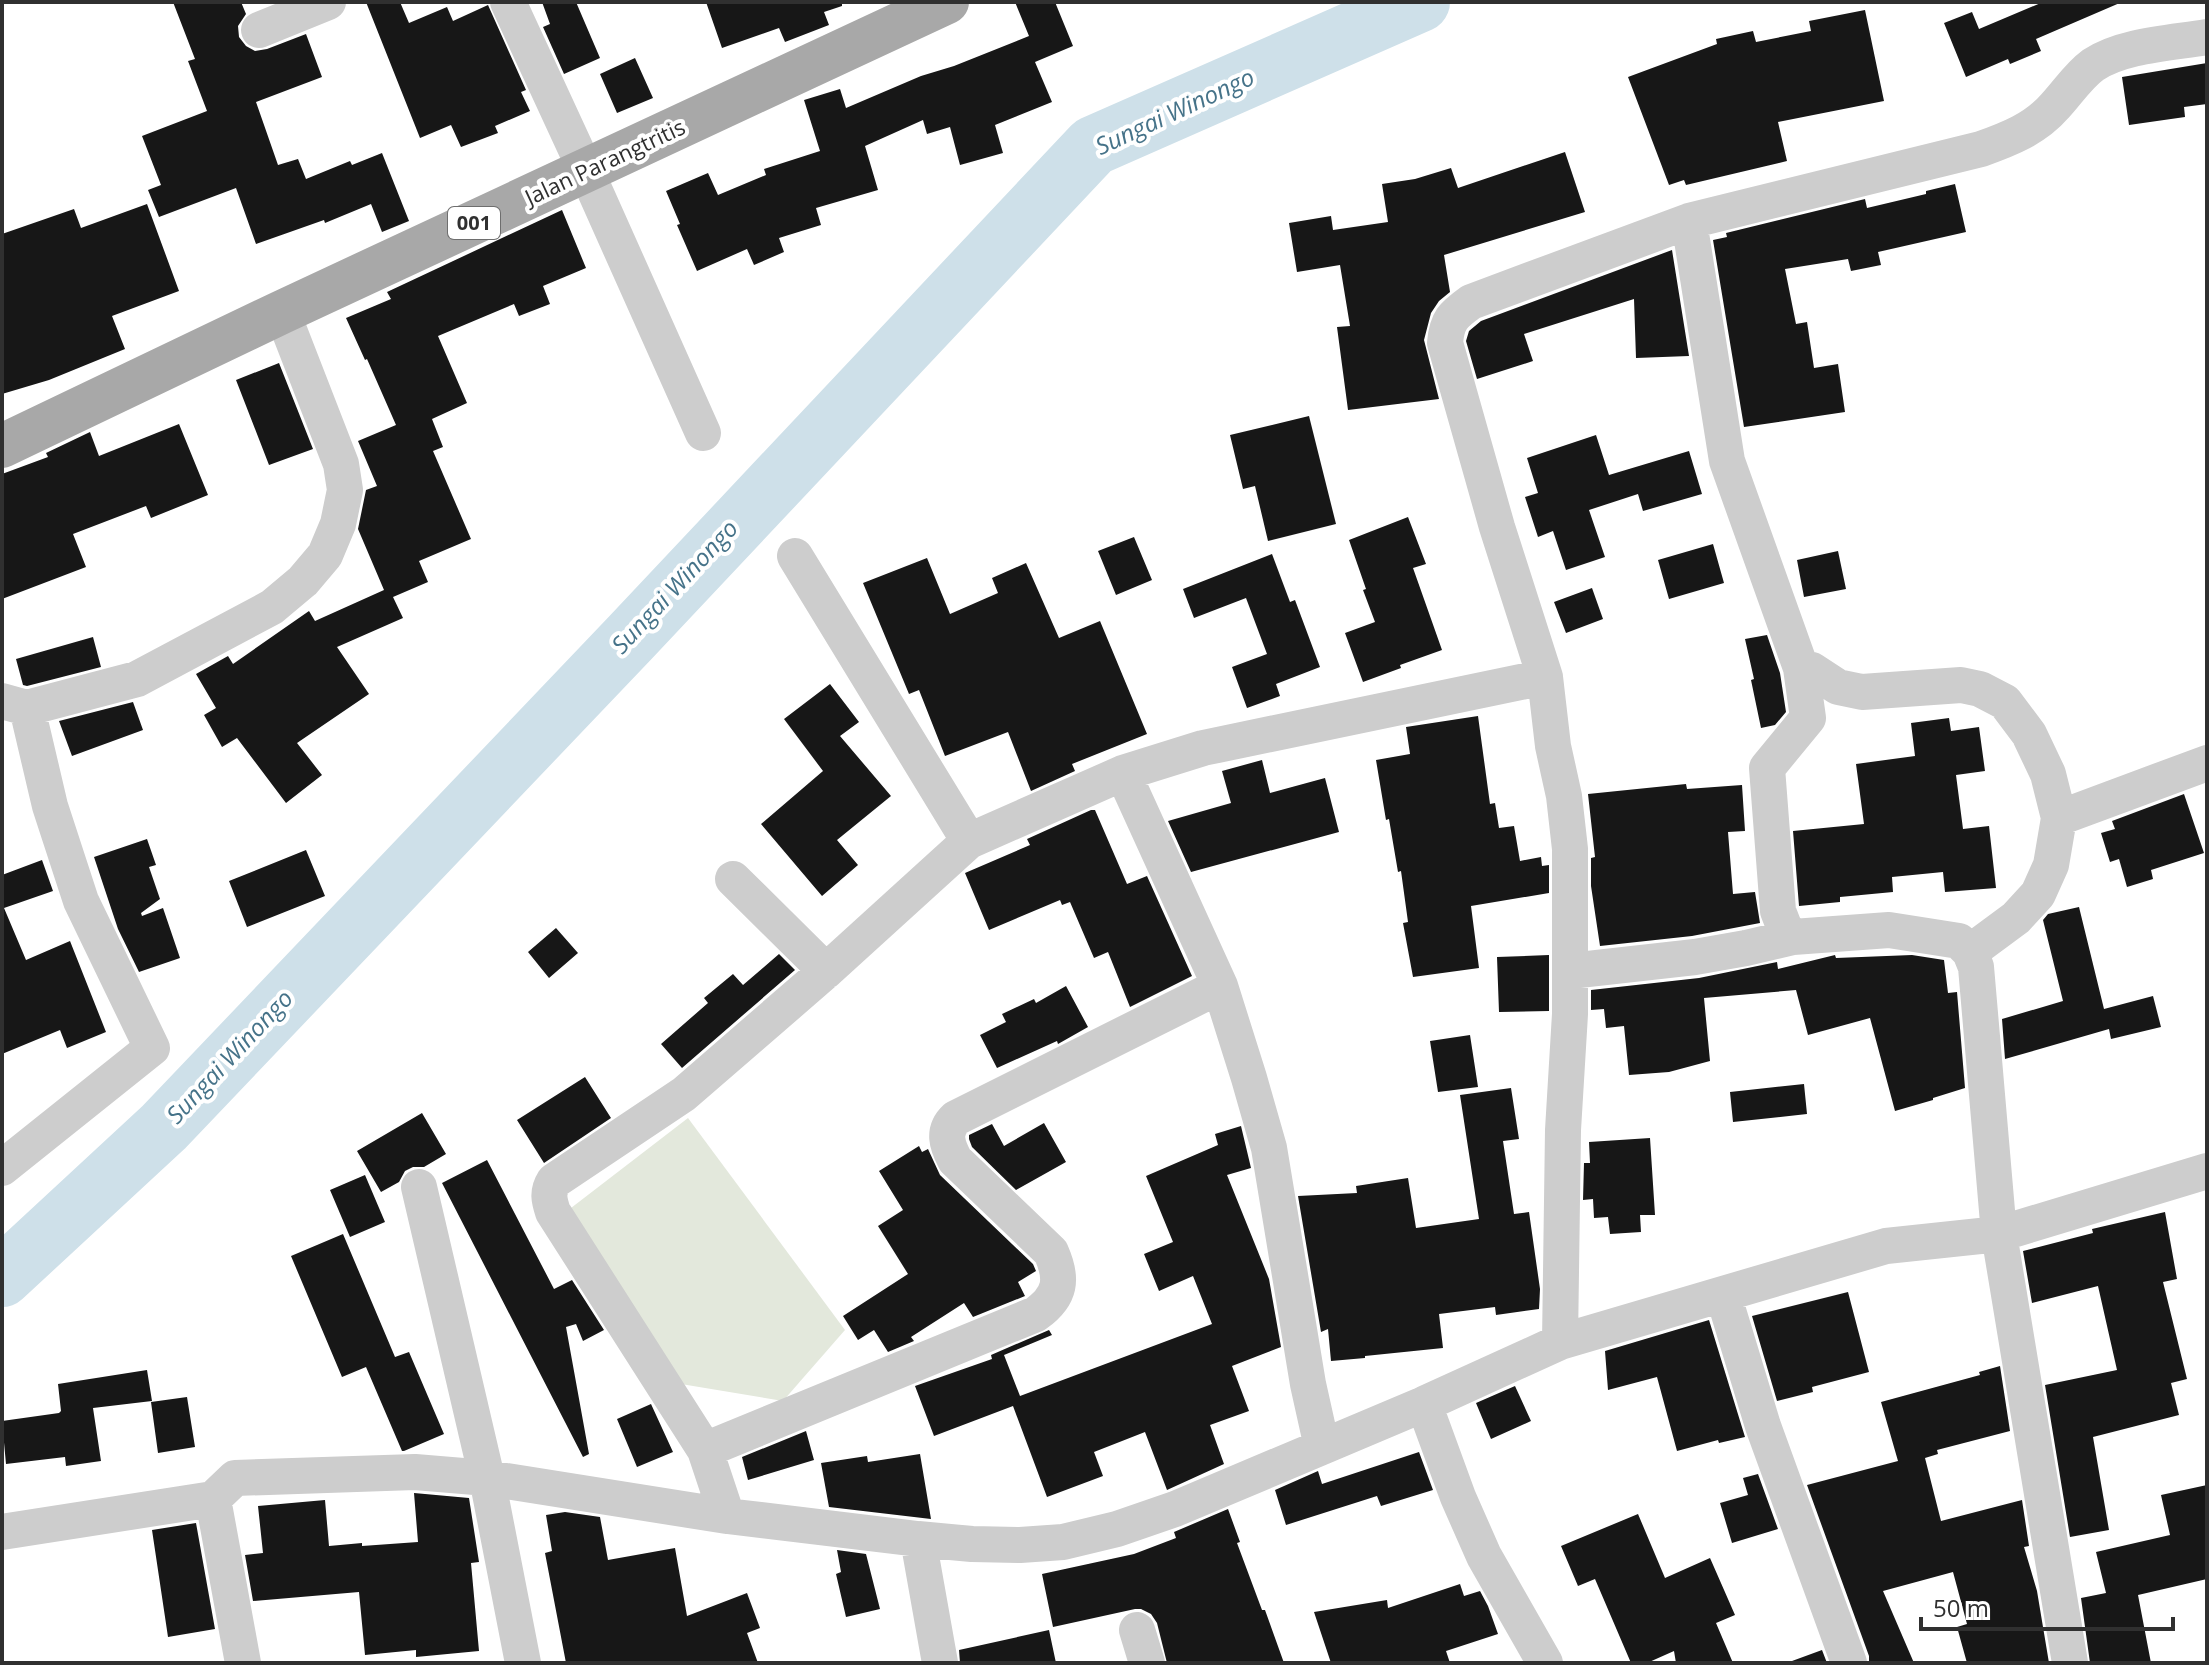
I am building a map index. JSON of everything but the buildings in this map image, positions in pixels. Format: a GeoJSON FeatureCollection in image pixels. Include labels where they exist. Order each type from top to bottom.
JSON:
{"type":"FeatureCollection","features":[{"type":"Feature","properties":{"kind":"main road","name":"Jalan Parangtritis"},"geometry":{"type":"LineString","coordinates":[[2,446],[947,2]]}},
{"type":"Feature","properties":{"kind":"street"},"geometry":{"type":"LineString","coordinates":[[259,30],[328,2]]}},
{"type":"Feature","properties":{"kind":"street"},"geometry":{"type":"LineString","coordinates":[[508,2],[703,433]]}},
{"type":"Feature","properties":{"kind":"street"},"geometry":{"type":"LineString","coordinates":[[1560,1342],[1563,1130],[1570,1014],[1570,849],[1545,677],[1497,527],[1445,343],[1446,329],[1454,315],[1471,302],[1689,221],[1981,149],[2027,131],[2053,108],[2084,72],[2108,57],[2125,51],[2207,37]]}},
{"type":"Feature","properties":{"kind":"street"},"geometry":{"type":"LineString","coordinates":[[1689,221],[1727,461],[1801,668],[1808,718],[1767,768],[1778,911],[1785,929],[1793,937]]}},
{"type":"Feature","properties":{"kind":"street"},"geometry":{"type":"LineString","coordinates":[[2,1168],[152,1048],[81,901],[14,704],[137,679],[272,607],[303,581],[325,555],[338,524],[345,490],[341,464],[282,312]]}},
{"type":"Feature","properties":{"kind":"street"},"geometry":{"type":"LineString","coordinates":[[795,556],[969,841]]}},
{"type":"Feature","properties":{"kind":"street"},"geometry":{"type":"LineString","coordinates":[[1801,668],[1812,670],[1838,687],[1862,692],[1961,685],[1980,689],[2005,702],[2029,734],[2048,774],[2059,818],[2051,865],[2038,894],[2016,918],[1970,952]]}},
{"type":"Feature","properties":{"kind":"street"},"geometry":{"type":"LineString","coordinates":[[727,1516],[705,1450],[553,1212],[549,1188],[554,1181],[684,1094],[969,841],[1123,773],[1203,748],[1545,677]]}},
{"type":"Feature","properties":{"kind":"street"},"geometry":{"type":"LineString","coordinates":[[2059,818],[2207,763]]}},
{"type":"Feature","properties":{"kind":"street"},"geometry":{"type":"LineString","coordinates":[[1123,773],[1220,986],[1269,1148],[1322,1447]]}},
{"type":"Feature","properties":{"kind":"street"},"geometry":{"type":"LineString","coordinates":[[733,879],[826,971]]}},
{"type":"Feature","properties":{"kind":"street"},"geometry":{"type":"LineString","coordinates":[[1570,971],[1695,957],[1793,937],[1889,930],[1959,941],[1970,952],[1976,967],[1999,1234],[2070,1663]]}},
{"type":"Feature","properties":{"kind":"street"},"geometry":{"type":"LineString","coordinates":[[705,1450],[1036,1314],[1050,1304],[1057,1292],[1059,1278],[1051,1252],[955,1160],[946,1140],[950,1123],[1220,986]]}},
{"type":"Feature","properties":{"kind":"street"},"geometry":{"type":"LineString","coordinates":[[2,1532],[213,1499],[235,1478],[415,1472],[487,1478],[727,1516],[918,1539],[1020,1545],[1063,1542],[1117,1529],[1175,1509],[1424,1404],[1560,1342],[1886,1246],[1999,1234],[2207,1171]]}},
{"type":"Feature","properties":{"kind":"street"},"geometry":{"type":"LineString","coordinates":[[419,1187],[487,1478],[523,1663]]}},
{"type":"Feature","properties":{"kind":"street"},"geometry":{"type":"LineString","coordinates":[[1723,1294],[1763,1426],[1849,1663]]}},
{"type":"Feature","properties":{"kind":"street"},"geometry":{"type":"LineString","coordinates":[[1424,1404],[1458,1497],[1484,1556],[1545,1663]]}},
{"type":"Feature","properties":{"kind":"street"},"geometry":{"type":"LineString","coordinates":[[213,1499],[243,1663]]}},
{"type":"Feature","properties":{"kind":"street"},"geometry":{"type":"LineString","coordinates":[[918,1539],[940,1663]]}},
{"type":"Feature","properties":{"kind":"shaded area"},"geometry":{"type":"Polygon","coordinates":[[[688,1118],[845,1330],[783,1401],[681,1384],[571,1208],[688,1118]]]}},
{"type":"Feature","properties":{"kind":"waterway","name":"Sungai Winongo"},"geometry":{"type":"LineString","coordinates":[[2,1277],[164,1127],[1093,146],[1420,2]]}}]}
